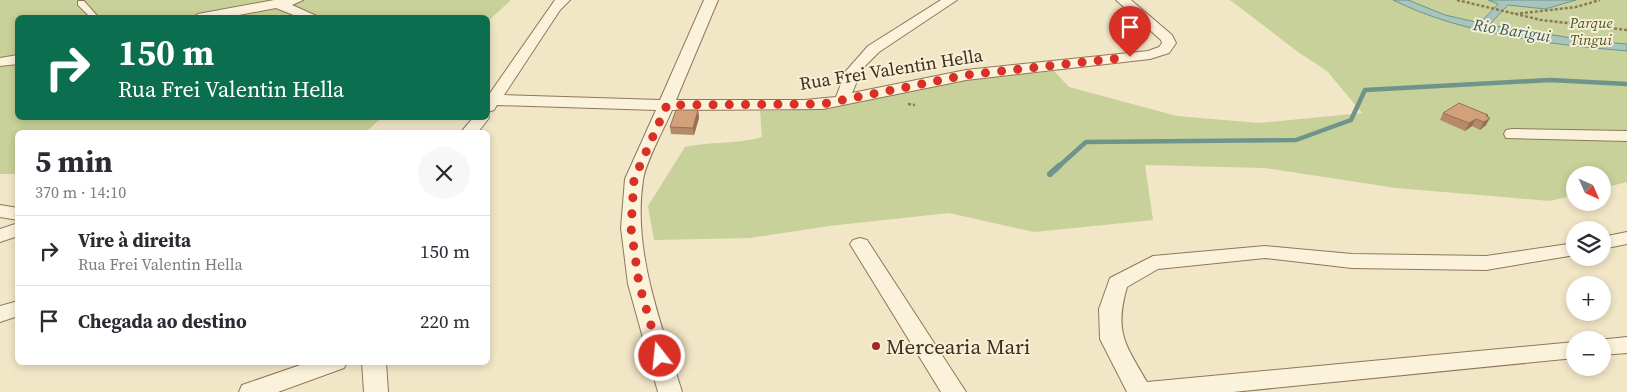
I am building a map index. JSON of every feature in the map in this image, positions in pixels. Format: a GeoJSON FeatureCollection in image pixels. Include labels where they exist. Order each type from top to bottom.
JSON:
{"type":"FeatureCollection","features":[{"type":"Feature","properties":{"kind":"street"},"geometry":{"type":"LineString","coordinates":[[215,15],[296,0]]}},
{"type":"Feature","properties":{"kind":"street"},"geometry":{"type":"LineString","coordinates":[[491,104],[555,7],[563,0]]}},
{"type":"Feature","properties":{"kind":"street"},"geometry":{"type":"LineString","coordinates":[[670,392],[639,284],[631,228],[634,179],[711,0]]}},
{"type":"Feature","properties":{"kind":"street"},"geometry":{"type":"LineString","coordinates":[[843,99],[848,79],[856,65],[869,52],[950,0]]}},
{"type":"Feature","properties":{"kind":"street"},"geometry":{"type":"LineString","coordinates":[[1123,0],[1167,38],[1169,43]]}},
{"type":"Feature","properties":{"kind":"street"},"geometry":{"type":"LineString","coordinates":[[279,4],[306,15]]}},
{"type":"Feature","properties":{"kind":"street","name":"Rua Frei Valentin Hella"},"geometry":{"type":"LineString","coordinates":[[491,104],[804,105],[966,75],[1150,54],[1164,50],[1169,43]]}},
{"type":"Feature","properties":{"kind":"street"},"geometry":{"type":"LineString","coordinates":[[0,62],[15,60]]}},
{"type":"Feature","properties":{"kind":"street"},"geometry":{"type":"LineString","coordinates":[[471,130],[479,120]]}},
{"type":"Feature","properties":{"kind":"street"},"geometry":{"type":"LineString","coordinates":[[1512,134],[1627,136]]}},
{"type":"Feature","properties":{"kind":"street"},"geometry":{"type":"LineString","coordinates":[[0,211],[15,214]]}},
{"type":"Feature","properties":{"kind":"street"},"geometry":{"type":"LineString","coordinates":[[0,236],[15,230]]}},
{"type":"Feature","properties":{"kind":"street"},"geometry":{"type":"LineString","coordinates":[[1611,241],[1627,238]]}},
{"type":"Feature","properties":{"kind":"street"},"geometry":{"type":"LineString","coordinates":[[860,244],[954,392]]}},
{"type":"Feature","properties":{"kind":"street"},"geometry":{"type":"LineString","coordinates":[[1566,250],[1486,263],[1352,261],[1265,252],[1154,263],[1118,283],[1110,309],[1111,339],[1139,392],[1566,351]]}},
{"type":"Feature","properties":{"kind":"street"},"geometry":{"type":"LineString","coordinates":[[0,314],[15,309]]}},
{"type":"Feature","properties":{"kind":"street"},"geometry":{"type":"LineString","coordinates":[[251,392],[328,365]]}},
{"type":"Feature","properties":{"kind":"street"},"geometry":{"type":"LineString","coordinates":[[374,365],[376,392]]}},
{"type":"Feature","properties":{"kind":"lane"},"geometry":{"type":"LineString","coordinates":[[81,3],[93,15]]}},
{"type":"Feature","properties":{"kind":"path"},"geometry":{"type":"LineString","coordinates":[[1457,0],[1509,14],[1582,26],[1627,30]]}},
{"type":"Feature","properties":{"kind":"path"},"geometry":{"type":"LineString","coordinates":[[1509,14],[1576,7],[1600,0]]}},
{"type":"Feature","properties":{"kind":"path"},"geometry":{"type":"LineString","coordinates":[[908,104],[915,105]]}},
{"type":"Feature","properties":{"kind":"green space"},"geometry":{"type":"Polygon","coordinates":[[[0,0],[511,0],[490,19],[490,15],[15,15],[15,120],[379,120],[368,130],[15,130],[15,174],[0,174],[0,0]]]}},
{"type":"Feature","properties":{"kind":"green space","name":"Parque Tingui"},"geometry":{"type":"Polygon","coordinates":[[[1230,0],[1627,0],[1627,182],[1611,186],[1611,166],[1566,166],[1566,197],[1550,201],[1396,188],[1265,168],[1145,165],[1153,220],[1034,232],[949,213],[829,226],[750,238],[654,240],[648,206],[685,147],[743,141],[762,137],[760,111],[829,109],[899,92],[968,79],[1054,71],[1069,87],[1177,116],[1259,123],[1362,113],[1327,71],[1298,52],[1230,0]]]}},
{"type":"Feature","properties":{"kind":"water","name":"Rio Barigui"},"geometry":{"type":"Polygon","coordinates":[[[1393,0],[1408,0],[1445,15],[1480,23],[1498,4],[1488,0],[1576,0],[1545,9],[1508,5],[1489,25],[1591,41],[1627,44],[1627,51],[1537,41],[1478,30],[1420,12],[1393,0]]]}},
{"type":"Feature","properties":{"kind":"building"},"geometry":{"type":"Polygon","coordinates":[[[1459,103],[1488,115],[1486,116],[1490,118],[1484,122],[1476,119],[1469,123],[1443,113],[1459,103]]]}},
{"type":"Feature","properties":{"kind":"building"},"geometry":{"type":"Polygon","coordinates":[[[676,110],[698,110],[693,128],[670,127],[676,110]]]}},
{"type":"Feature","properties":{"kind":"waterway"},"geometry":{"type":"LineString","coordinates":[[1058,167],[1086,142],[1296,140],[1351,120],[1365,90],[1550,80],[1627,84]]}},
{"type":"Feature","properties":{"kind":"waterway"},"geometry":{"type":"LineString","coordinates":[[1050,174],[1059,166]]}},
{"type":"Feature","properties":{"kind":"place","name":"Mercearia Mari"},"geometry":{"type":"Point","coordinates":[876,346]}},
{"type":"Feature","properties":{"kind":"route"},"geometry":{"type":"LineString","coordinates":[[660,356],[639,284],[631,228],[634,179],[667,105],[823,104],[966,75],[1130,57]]}}]}
